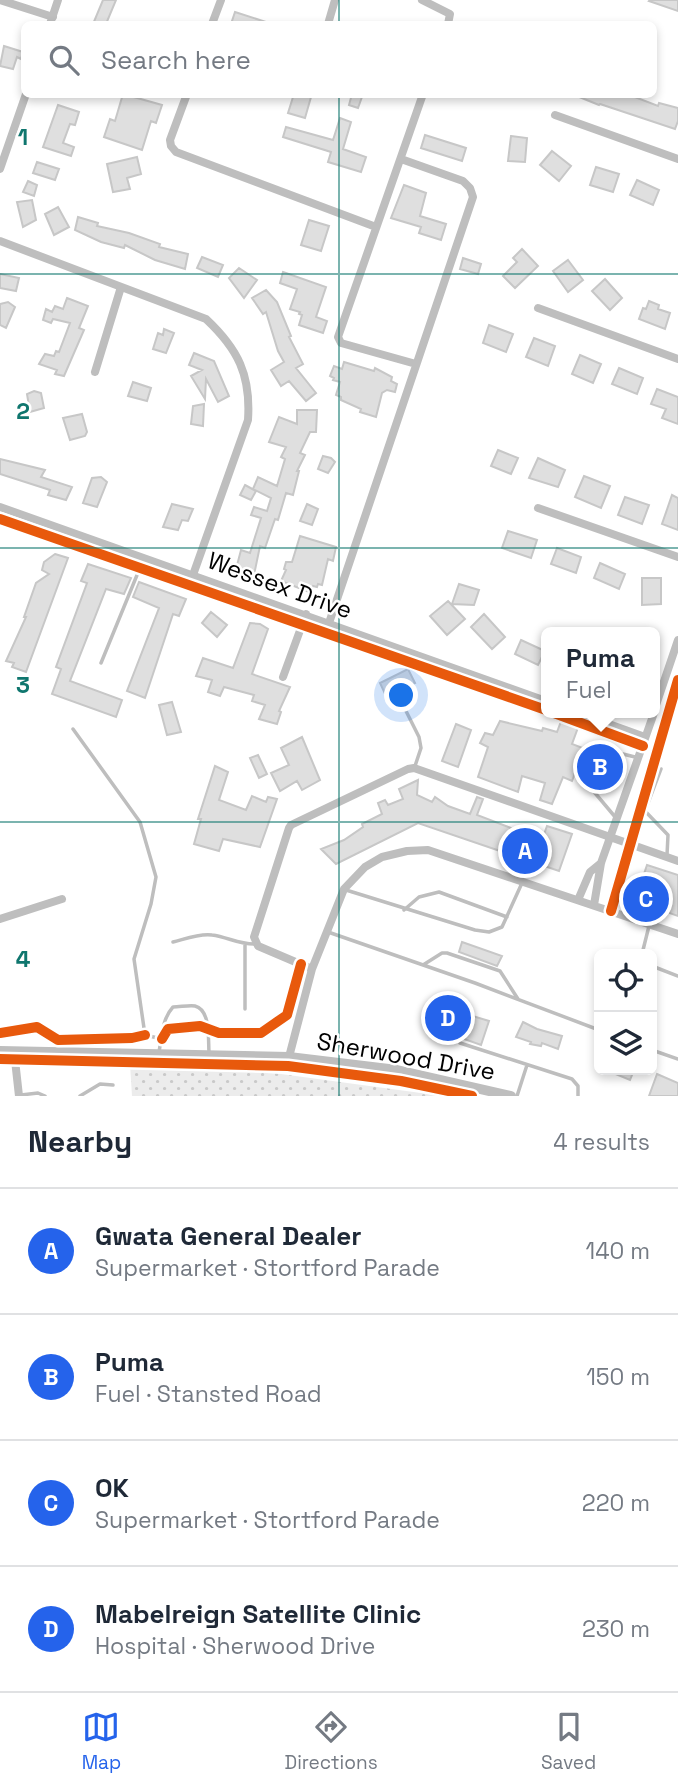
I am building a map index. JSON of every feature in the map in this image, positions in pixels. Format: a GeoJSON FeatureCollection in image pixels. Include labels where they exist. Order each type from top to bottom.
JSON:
{"type":"FeatureCollection","features":[{"type":"Feature","properties":{"kind":"street"},"geometry":{"type":"LineString","coordinates":[[0,0],[51,20],[58,0]]}},
{"type":"Feature","properties":{"kind":"street"},"geometry":{"type":"LineString","coordinates":[[213,21],[221,0]]}},
{"type":"Feature","properties":{"kind":"street"},"geometry":{"type":"LineString","coordinates":[[329,21],[335,0]]}},
{"type":"Feature","properties":{"kind":"street"},"geometry":{"type":"LineString","coordinates":[[422,0],[446,10],[450,14],[449,21]]}},
{"type":"Feature","properties":{"kind":"street"},"geometry":{"type":"LineString","coordinates":[[0,169],[25,98]]}},
{"type":"Feature","properties":{"kind":"street"},"geometry":{"type":"LineString","coordinates":[[186,98],[170,140],[176,152],[376,228]]}},
{"type":"Feature","properties":{"kind":"street"},"geometry":{"type":"LineString","coordinates":[[415,363],[341,343],[338,337],[423,98]]}},
{"type":"Feature","properties":{"kind":"street"},"geometry":{"type":"LineString","coordinates":[[555,115],[678,159]]}},
{"type":"Feature","properties":{"kind":"street"},"geometry":{"type":"LineString","coordinates":[[329,622],[473,197],[470,188],[463,181],[401,159]]}},
{"type":"Feature","properties":{"kind":"street"},"geometry":{"type":"LineString","coordinates":[[0,241],[206,318],[235,351],[247,385],[247,420],[193,575]]}},
{"type":"Feature","properties":{"kind":"street"},"geometry":{"type":"LineString","coordinates":[[95,372],[121,287]]}},
{"type":"Feature","properties":{"kind":"street"},"geometry":{"type":"LineString","coordinates":[[538,308],[678,359]]}},
{"type":"Feature","properties":{"kind":"street","name":"Wessex Drive"},"geometry":{"type":"LineString","coordinates":[[0,507],[541,699]]}},
{"type":"Feature","properties":{"kind":"street"},"geometry":{"type":"LineString","coordinates":[[538,508],[678,557]]}},
{"type":"Feature","properties":{"kind":"street"},"geometry":{"type":"LineString","coordinates":[[283,677],[306,614]]}},
{"type":"Feature","properties":{"kind":"street"},"geometry":{"type":"LineString","coordinates":[[660,696],[675,657],[678,640]]}},
{"type":"Feature","properties":{"kind":"street"},"geometry":{"type":"LineString","coordinates":[[592,718],[645,737]]}},
{"type":"Feature","properties":{"kind":"street"},"geometry":{"type":"LineString","coordinates":[[594,905],[601,863],[652,718]]}},
{"type":"Feature","properties":{"kind":"street"},"geometry":{"type":"LineString","coordinates":[[312,969],[256,944],[254,934],[290,826],[408,769],[414,768],[678,861]]}},
{"type":"Feature","properties":{"kind":"street"},"geometry":{"type":"LineString","coordinates":[[289,1057],[312,969],[344,889],[352,878],[382,857],[422,850],[678,934]]}},
{"type":"Feature","properties":{"kind":"street"},"geometry":{"type":"LineString","coordinates":[[578,900],[590,872],[601,863]]}},
{"type":"Feature","properties":{"kind":"street"},"geometry":{"type":"LineString","coordinates":[[0,919],[62,899]]}},
{"type":"Feature","properties":{"kind":"street","name":"Sherwood Drive"},"geometry":{"type":"LineString","coordinates":[[0,1051],[289,1057],[397,1070],[511,1096]]}},
{"type":"Feature","properties":{"kind":"street"},"geometry":{"type":"LineString","coordinates":[[14,1051],[19,1095]]}},
{"type":"Feature","properties":{"kind":"lane"},"geometry":{"type":"LineString","coordinates":[[100,663],[144,557]]}},
{"type":"Feature","properties":{"kind":"lane"},"geometry":{"type":"LineString","coordinates":[[400,699],[419,737],[421,748],[414,768]]}},
{"type":"Feature","properties":{"kind":"lane"},"geometry":{"type":"LineString","coordinates":[[74,729],[140,822],[156,877],[151,904],[134,959],[145,1035],[162,1039]]}},
{"type":"Feature","properties":{"kind":"lane"},"geometry":{"type":"LineString","coordinates":[[597,753],[603,749],[639,758]]}},
{"type":"Feature","properties":{"kind":"lane"},"geometry":{"type":"LineString","coordinates":[[661,769],[645,811],[668,835],[667,858]]}},
{"type":"Feature","properties":{"kind":"lane"},"geometry":{"type":"LineString","coordinates":[[592,773],[595,793],[617,820]]}},
{"type":"Feature","properties":{"kind":"lane"},"geometry":{"type":"LineString","coordinates":[[344,889],[404,910],[489,932],[502,928],[523,882]]}},
{"type":"Feature","properties":{"kind":"lane"},"geometry":{"type":"LineString","coordinates":[[404,910],[419,897],[439,892],[507,916]]}},
{"type":"Feature","properties":{"kind":"lane"},"geometry":{"type":"LineString","coordinates":[[643,949],[649,924]]}},
{"type":"Feature","properties":{"kind":"lane"},"geometry":{"type":"LineString","coordinates":[[328,932],[594,1028]]}},
{"type":"Feature","properties":{"kind":"lane"},"geometry":{"type":"LineString","coordinates":[[173,942],[205,934],[244,945],[256,944]]}},
{"type":"Feature","properties":{"kind":"lane"},"geometry":{"type":"LineString","coordinates":[[244,945],[245,1009]]}},
{"type":"Feature","properties":{"kind":"lane"},"geometry":{"type":"LineString","coordinates":[[423,965],[442,953],[447,953],[500,971],[518,999]]}},
{"type":"Feature","properties":{"kind":"lane"},"geometry":{"type":"LineString","coordinates":[[657,968],[678,976]]}},
{"type":"Feature","properties":{"kind":"lane"},"geometry":{"type":"LineString","coordinates":[[159,1054],[165,1017],[173,1007],[194,1006],[201,1009],[206,1017],[209,1055]]}},
{"type":"Feature","properties":{"kind":"lane"},"geometry":{"type":"LineString","coordinates":[[460,1043],[572,1079],[578,1086],[578,1096]]}},
{"type":"Feature","properties":{"kind":"lane"},"geometry":{"type":"LineString","coordinates":[[657,1051],[678,1059]]}},
{"type":"Feature","properties":{"kind":"lane"},"geometry":{"type":"LineString","coordinates":[[517,1096],[527,1064]]}},
{"type":"Feature","properties":{"kind":"lane"},"geometry":{"type":"LineString","coordinates":[[80,1096],[100,1084],[113,1084]]}},
{"type":"Feature","properties":{"kind":"lane"},"geometry":{"type":"LineString","coordinates":[[19,1095],[38,1093],[45,1096]]}},
{"type":"Feature","properties":{"kind":"shaded area"},"geometry":{"type":"Polygon","coordinates":[[[130,1064],[281,1074],[443,1096],[132,1096],[130,1064]]]}},
{"type":"Feature","properties":{"kind":"building"},"geometry":{"type":"Polygon","coordinates":[[[103,0],[116,0],[107,21],[94,21],[103,0]]]}},
{"type":"Feature","properties":{"kind":"building"},"geometry":{"type":"Polygon","coordinates":[[[678,0],[678,11],[649,1],[678,0]]]}},
{"type":"Feature","properties":{"kind":"building"},"geometry":{"type":"Polygon","coordinates":[[[235,12],[263,21],[232,21],[235,12]]]}},
{"type":"Feature","properties":{"kind":"building"},"geometry":{"type":"Polygon","coordinates":[[[4,46],[21,51],[21,59],[17,57],[13,69],[0,66],[4,46]]]}},
{"type":"Feature","properties":{"kind":"building"},"geometry":{"type":"Polygon","coordinates":[[[122,98],[137,98],[162,105],[156,123],[151,121],[142,150],[104,137],[110,119],[115,121],[122,98]]]}},
{"type":"Feature","properties":{"kind":"building"},"geometry":{"type":"Polygon","coordinates":[[[293,98],[311,98],[305,118],[288,113],[293,98]]]}},
{"type":"Feature","properties":{"kind":"building"},"geometry":{"type":"Polygon","coordinates":[[[351,98],[362,98],[358,108],[349,105],[351,98]]]}},
{"type":"Feature","properties":{"kind":"building"},"geometry":{"type":"Polygon","coordinates":[[[582,98],[637,98],[658,106],[659,103],[678,108],[678,121],[675,129],[582,98]]]}},
{"type":"Feature","properties":{"kind":"building"},"geometry":{"type":"Polygon","coordinates":[[[58,105],[79,112],[75,125],[70,124],[63,143],[74,147],[71,156],[43,147],[58,105]]]}},
{"type":"Feature","properties":{"kind":"building"},"geometry":{"type":"Polygon","coordinates":[[[340,118],[351,122],[343,149],[366,157],[361,172],[328,162],[331,152],[283,137],[286,127],[333,140],[340,118]]]}},
{"type":"Feature","properties":{"kind":"building"},"geometry":{"type":"Polygon","coordinates":[[[425,135],[466,148],[462,161],[421,148],[425,135]]]}},
{"type":"Feature","properties":{"kind":"building"},"geometry":{"type":"Polygon","coordinates":[[[511,136],[527,138],[525,162],[508,161],[511,136]]]}},
{"type":"Feature","properties":{"kind":"building"},"geometry":{"type":"Polygon","coordinates":[[[552,151],[571,166],[559,181],[540,165],[552,151]]]}},
{"type":"Feature","properties":{"kind":"building"},"geometry":{"type":"Polygon","coordinates":[[[137,157],[141,174],[127,178],[130,189],[113,192],[107,164],[137,157]]]}},
{"type":"Feature","properties":{"kind":"building"},"geometry":{"type":"Polygon","coordinates":[[[37,162],[59,169],[55,180],[33,173],[37,162]]]}},
{"type":"Feature","properties":{"kind":"building"},"geometry":{"type":"Polygon","coordinates":[[[596,167],[619,174],[613,192],[590,185],[596,167]]]}},
{"type":"Feature","properties":{"kind":"building"},"geometry":{"type":"Polygon","coordinates":[[[637,180],[659,190],[653,205],[630,195],[637,180]]]}},
{"type":"Feature","properties":{"kind":"building"},"geometry":{"type":"Polygon","coordinates":[[[28,181],[37,185],[34,196],[23,192],[28,181]]]}},
{"type":"Feature","properties":{"kind":"building"},"geometry":{"type":"Polygon","coordinates":[[[404,185],[426,193],[420,216],[446,224],[441,240],[419,233],[421,227],[391,218],[404,185]]]}},
{"type":"Feature","properties":{"kind":"building"},"geometry":{"type":"Polygon","coordinates":[[[32,200],[36,220],[23,227],[17,202],[32,200]]]}},
{"type":"Feature","properties":{"kind":"building"},"geometry":{"type":"Polygon","coordinates":[[[58,207],[69,227],[54,235],[45,214],[58,207]]]}},
{"type":"Feature","properties":{"kind":"building"},"geometry":{"type":"Polygon","coordinates":[[[78,217],[98,223],[97,226],[160,244],[159,247],[188,254],[185,269],[155,260],[125,245],[124,248],[101,242],[75,230],[78,217]]]}},
{"type":"Feature","properties":{"kind":"building"},"geometry":{"type":"Polygon","coordinates":[[[309,220],[329,226],[321,251],[301,245],[309,220]]]}},
{"type":"Feature","properties":{"kind":"building"},"geometry":{"type":"Polygon","coordinates":[[[522,249],[538,266],[515,288],[503,276],[517,262],[513,258],[522,249]]]}},
{"type":"Feature","properties":{"kind":"building"},"geometry":{"type":"Polygon","coordinates":[[[202,257],[223,265],[218,277],[197,268],[202,257]]]}},
{"type":"Feature","properties":{"kind":"building"},"geometry":{"type":"Polygon","coordinates":[[[463,258],[481,264],[478,274],[460,269],[463,258]]]}},
{"type":"Feature","properties":{"kind":"building"},"geometry":{"type":"Polygon","coordinates":[[[568,260],[583,280],[568,292],[553,271],[568,260]]]}},
{"type":"Feature","properties":{"kind":"building"},"geometry":{"type":"Polygon","coordinates":[[[239,268],[257,280],[244,298],[229,278],[239,268]]]}},
{"type":"Feature","properties":{"kind":"building"},"geometry":{"type":"Polygon","coordinates":[[[283,272],[326,287],[316,317],[327,321],[323,333],[299,325],[302,315],[290,309],[297,289],[280,283],[283,272]]]}},
{"type":"Feature","properties":{"kind":"building"},"geometry":{"type":"Polygon","coordinates":[[[0,274],[19,278],[16,291],[0,288],[0,274]]]}},
{"type":"Feature","properties":{"kind":"building"},"geometry":{"type":"Polygon","coordinates":[[[605,279],[622,298],[610,310],[592,291],[605,279]]]}},
{"type":"Feature","properties":{"kind":"building"},"geometry":{"type":"Polygon","coordinates":[[[266,290],[277,302],[291,336],[289,337],[303,364],[296,368],[316,393],[306,401],[289,381],[281,386],[271,370],[284,362],[266,312],[263,314],[252,298],[266,290]]]}},
{"type":"Feature","properties":{"kind":"building"},"geometry":{"type":"Polygon","coordinates":[[[67,298],[88,306],[79,328],[84,330],[64,376],[55,374],[57,370],[39,364],[45,354],[54,356],[56,351],[59,352],[70,323],[43,320],[46,309],[52,312],[55,306],[63,309],[67,298]]]}},
{"type":"Feature","properties":{"kind":"building"},"geometry":{"type":"Polygon","coordinates":[[[649,301],[659,305],[658,309],[670,313],[665,329],[639,319],[649,301]]]}},
{"type":"Feature","properties":{"kind":"building"},"geometry":{"type":"Polygon","coordinates":[[[8,302],[15,307],[6,328],[0,325],[0,304],[8,302]]]}},
{"type":"Feature","properties":{"kind":"building"},"geometry":{"type":"Polygon","coordinates":[[[489,325],[513,334],[506,352],[483,343],[489,325]]]}},
{"type":"Feature","properties":{"kind":"building"},"geometry":{"type":"Polygon","coordinates":[[[164,329],[174,333],[166,353],[153,349],[158,333],[163,335],[164,329]]]}},
{"type":"Feature","properties":{"kind":"building"},"geometry":{"type":"Polygon","coordinates":[[[534,338],[555,346],[548,366],[526,357],[534,338]]]}},
{"type":"Feature","properties":{"kind":"building"},"geometry":{"type":"Polygon","coordinates":[[[194,353],[214,361],[229,396],[218,402],[206,379],[205,399],[191,376],[202,370],[189,365],[194,353]]]}},
{"type":"Feature","properties":{"kind":"building"},"geometry":{"type":"Polygon","coordinates":[[[580,355],[601,364],[593,383],[572,374],[580,355]]]}},
{"type":"Feature","properties":{"kind":"building"},"geometry":{"type":"Polygon","coordinates":[[[344,362],[374,371],[375,368],[392,377],[391,381],[397,384],[395,392],[387,390],[382,393],[376,417],[360,412],[361,409],[336,395],[340,382],[330,376],[334,366],[342,369],[344,362]]]}},
{"type":"Feature","properties":{"kind":"building"},"geometry":{"type":"Polygon","coordinates":[[[619,368],[643,378],[637,394],[612,384],[619,368]]]}},
{"type":"Feature","properties":{"kind":"building"},"geometry":{"type":"Polygon","coordinates":[[[133,382],[151,388],[147,401],[128,396],[133,382]]]}},
{"type":"Feature","properties":{"kind":"building"},"geometry":{"type":"Polygon","coordinates":[[[657,389],[678,397],[678,424],[662,418],[666,409],[651,404],[657,389]]]}},
{"type":"Feature","properties":{"kind":"building"},"geometry":{"type":"Polygon","coordinates":[[[34,391],[41,393],[44,408],[30,412],[27,394],[34,391]]]}},
{"type":"Feature","properties":{"kind":"building"},"geometry":{"type":"Polygon","coordinates":[[[204,404],[203,426],[191,424],[193,406],[204,404]]]}},
{"type":"Feature","properties":{"kind":"building"},"geometry":{"type":"Polygon","coordinates":[[[297,410],[317,410],[316,432],[310,432],[300,453],[305,455],[297,471],[293,495],[286,493],[278,520],[275,519],[265,548],[260,546],[254,575],[236,569],[241,550],[250,553],[261,518],[251,515],[254,507],[267,511],[271,498],[253,489],[258,477],[277,486],[285,459],[281,457],[286,447],[269,442],[279,417],[297,424],[297,410]]]}},
{"type":"Feature","properties":{"kind":"building"},"geometry":{"type":"Polygon","coordinates":[[[82,414],[87,432],[85,436],[70,440],[63,418],[82,414]]]}},
{"type":"Feature","properties":{"kind":"building"},"geometry":{"type":"Polygon","coordinates":[[[498,450],[518,458],[511,474],[491,466],[498,450]]]}},
{"type":"Feature","properties":{"kind":"building"},"geometry":{"type":"Polygon","coordinates":[[[323,456],[335,462],[328,473],[318,469],[323,456]]]}},
{"type":"Feature","properties":{"kind":"building"},"geometry":{"type":"Polygon","coordinates":[[[538,458],[565,470],[558,487],[529,478],[538,458]]]}},
{"type":"Feature","properties":{"kind":"building"},"geometry":{"type":"Polygon","coordinates":[[[0,459],[45,470],[41,477],[72,487],[66,500],[48,495],[50,490],[0,474],[0,459]]]}},
{"type":"Feature","properties":{"kind":"building"},"geometry":{"type":"Polygon","coordinates":[[[584,476],[610,486],[601,508],[575,497],[584,476]]]}},
{"type":"Feature","properties":{"kind":"building"},"geometry":{"type":"Polygon","coordinates":[[[101,477],[107,482],[97,507],[83,503],[92,478],[101,477]]]}},
{"type":"Feature","properties":{"kind":"building"},"geometry":{"type":"Polygon","coordinates":[[[245,485],[256,491],[251,500],[240,495],[245,485]]]}},
{"type":"Feature","properties":{"kind":"building"},"geometry":{"type":"Polygon","coordinates":[[[672,495],[678,498],[678,530],[662,524],[672,495]]]}},
{"type":"Feature","properties":{"kind":"building"},"geometry":{"type":"Polygon","coordinates":[[[625,497],[649,505],[642,524],[618,515],[625,497]]]}},
{"type":"Feature","properties":{"kind":"building"},"geometry":{"type":"Polygon","coordinates":[[[172,504],[193,509],[188,521],[182,520],[178,530],[163,527],[172,504]]]}},
{"type":"Feature","properties":{"kind":"building"},"geometry":{"type":"Polygon","coordinates":[[[307,504],[318,509],[312,525],[300,521],[307,504]]]}},
{"type":"Feature","properties":{"kind":"building"},"geometry":{"type":"Polygon","coordinates":[[[508,531],[537,540],[531,558],[502,548],[508,531]]]}},
{"type":"Feature","properties":{"kind":"building"},"geometry":{"type":"Polygon","coordinates":[[[300,536],[336,547],[333,561],[328,559],[322,585],[313,586],[309,592],[281,581],[286,562],[292,562],[300,536]]]}},
{"type":"Feature","properties":{"kind":"building"},"geometry":{"type":"Polygon","coordinates":[[[557,548],[581,557],[576,573],[551,564],[557,548]]]}},
{"type":"Feature","properties":{"kind":"building"},"geometry":{"type":"Polygon","coordinates":[[[55,554],[68,558],[26,672],[12,667],[14,663],[6,661],[26,617],[36,583],[49,574],[42,570],[44,562],[55,554]]]}},
{"type":"Feature","properties":{"kind":"building"},"geometry":{"type":"Polygon","coordinates":[[[600,563],[625,574],[619,589],[594,578],[600,563]]]}},
{"type":"Feature","properties":{"kind":"building"},"geometry":{"type":"Polygon","coordinates":[[[88,564],[131,578],[124,594],[106,589],[70,681],[122,700],[116,717],[52,694],[61,669],[56,667],[87,583],[81,581],[88,564]]]}},
{"type":"Feature","properties":{"kind":"building"},"geometry":{"type":"Polygon","coordinates":[[[642,578],[661,578],[661,604],[642,605],[642,578]]]}},
{"type":"Feature","properties":{"kind":"building"},"geometry":{"type":"Polygon","coordinates":[[[139,582],[186,599],[179,616],[173,614],[145,698],[127,691],[159,608],[133,597],[139,582]]]}},
{"type":"Feature","properties":{"kind":"building"},"geometry":{"type":"Polygon","coordinates":[[[459,584],[479,590],[474,605],[452,604],[459,584]]]}},
{"type":"Feature","properties":{"kind":"building"},"geometry":{"type":"Polygon","coordinates":[[[448,601],[465,619],[447,635],[430,616],[448,601]]]}},
{"type":"Feature","properties":{"kind":"building"},"geometry":{"type":"Polygon","coordinates":[[[211,612],[227,625],[217,637],[202,623],[211,612]]]}},
{"type":"Feature","properties":{"kind":"building"},"geometry":{"type":"Polygon","coordinates":[[[484,614],[505,637],[492,649],[471,627],[484,614]]]}},
{"type":"Feature","properties":{"kind":"building"},"geometry":{"type":"Polygon","coordinates":[[[250,623],[260,624],[268,629],[252,674],[290,687],[279,711],[281,712],[277,724],[259,719],[265,705],[252,701],[254,695],[224,687],[220,696],[208,692],[212,680],[196,676],[203,658],[233,668],[250,623]]]}},
{"type":"Feature","properties":{"kind":"building"},"geometry":{"type":"Polygon","coordinates":[[[521,640],[541,649],[541,659],[538,665],[515,654],[521,640]]]}},
{"type":"Feature","properties":{"kind":"building"},"geometry":{"type":"Polygon","coordinates":[[[408,669],[415,683],[386,696],[380,683],[408,669]]]}},
{"type":"Feature","properties":{"kind":"building"},"geometry":{"type":"Polygon","coordinates":[[[172,702],[181,732],[167,735],[159,705],[172,702]]]}},
{"type":"Feature","properties":{"kind":"building"},"geometry":{"type":"Polygon","coordinates":[[[562,718],[580,722],[572,744],[593,752],[596,757],[603,755],[617,759],[610,780],[596,775],[593,769],[587,772],[577,768],[572,781],[563,777],[552,804],[540,800],[545,783],[522,776],[518,792],[478,777],[488,747],[480,743],[485,733],[493,735],[500,721],[557,732],[562,718]]]}},
{"type":"Feature","properties":{"kind":"building"},"geometry":{"type":"Polygon","coordinates":[[[456,724],[471,730],[458,767],[442,761],[456,724]]]}},
{"type":"Feature","properties":{"kind":"building"},"geometry":{"type":"Polygon","coordinates":[[[302,737],[320,780],[302,790],[297,781],[280,791],[271,773],[289,765],[281,748],[302,737]]]}},
{"type":"Feature","properties":{"kind":"building"},"geometry":{"type":"Polygon","coordinates":[[[258,755],[267,774],[259,778],[250,758],[258,755]]]}},
{"type":"Feature","properties":{"kind":"building"},"geometry":{"type":"Polygon","coordinates":[[[215,766],[228,772],[219,800],[246,810],[252,796],[266,802],[268,797],[277,799],[260,847],[223,839],[219,851],[194,844],[201,819],[198,819],[215,766]]]}},
{"type":"Feature","properties":{"kind":"building"},"geometry":{"type":"Polygon","coordinates":[[[418,780],[417,795],[432,802],[435,797],[448,806],[470,814],[477,797],[483,799],[477,815],[542,840],[547,826],[572,834],[559,871],[418,823],[336,864],[321,849],[344,840],[363,827],[362,824],[382,814],[378,803],[385,800],[388,805],[403,799],[399,789],[418,780]]]}},
{"type":"Feature","properties":{"kind":"building"},"geometry":{"type":"Polygon","coordinates":[[[647,865],[678,875],[678,916],[635,901],[647,865]]]}},
{"type":"Feature","properties":{"kind":"building"},"geometry":{"type":"Polygon","coordinates":[[[462,942],[502,956],[497,966],[459,952],[462,942]]]}},
{"type":"Feature","properties":{"kind":"building"},"geometry":{"type":"Polygon","coordinates":[[[440,1006],[489,1021],[481,1045],[433,1028],[440,1006]]]}},
{"type":"Feature","properties":{"kind":"building"},"geometry":{"type":"Polygon","coordinates":[[[523,1022],[562,1036],[558,1049],[542,1043],[541,1046],[530,1044],[531,1042],[516,1037],[523,1022]]]}},
{"type":"Feature","properties":{"kind":"building"},"geometry":{"type":"Polygon","coordinates":[[[657,1074],[678,1083],[678,1096],[649,1096],[657,1074]]]}},
{"type":"Feature","properties":{"kind":"building"},"geometry":{"type":"Polygon","coordinates":[[[618,1075],[632,1075],[630,1080],[618,1075]]]}},
{"type":"Feature","properties":{"kind":"cycle path"},"geometry":{"type":"LineString","coordinates":[[0,519],[541,708]]}},
{"type":"Feature","properties":{"kind":"cycle path"},"geometry":{"type":"LineString","coordinates":[[611,911],[678,680]]}},
{"type":"Feature","properties":{"kind":"cycle path"},"geometry":{"type":"LineString","coordinates":[[567,718],[643,746]]}},
{"type":"Feature","properties":{"kind":"cycle path"},"geometry":{"type":"LineString","coordinates":[[162,1039],[168,1029],[200,1026],[219,1033],[261,1033],[287,1015],[301,964]]}},
{"type":"Feature","properties":{"kind":"cycle path"},"geometry":{"type":"LineString","coordinates":[[0,1033],[37,1027],[58,1040],[132,1038],[145,1035]]}},
{"type":"Feature","properties":{"kind":"cycle path"},"geometry":{"type":"LineString","coordinates":[[0,1059],[288,1066],[401,1081],[472,1096]]}},
{"type":"Feature","properties":{"kind":"place","name":"Puma"},"geometry":{"type":"Point","coordinates":[600,767]}},
{"type":"Feature","properties":{"kind":"place","name":"Gwata General Dealer"},"geometry":{"type":"Point","coordinates":[525,851]}},
{"type":"Feature","properties":{"kind":"place","name":"OK"},"geometry":{"type":"Point","coordinates":[646,899]}},
{"type":"Feature","properties":{"kind":"place","name":"Mabelreign Satellite Clinic"},"geometry":{"type":"Point","coordinates":[448,1018]}}]}
